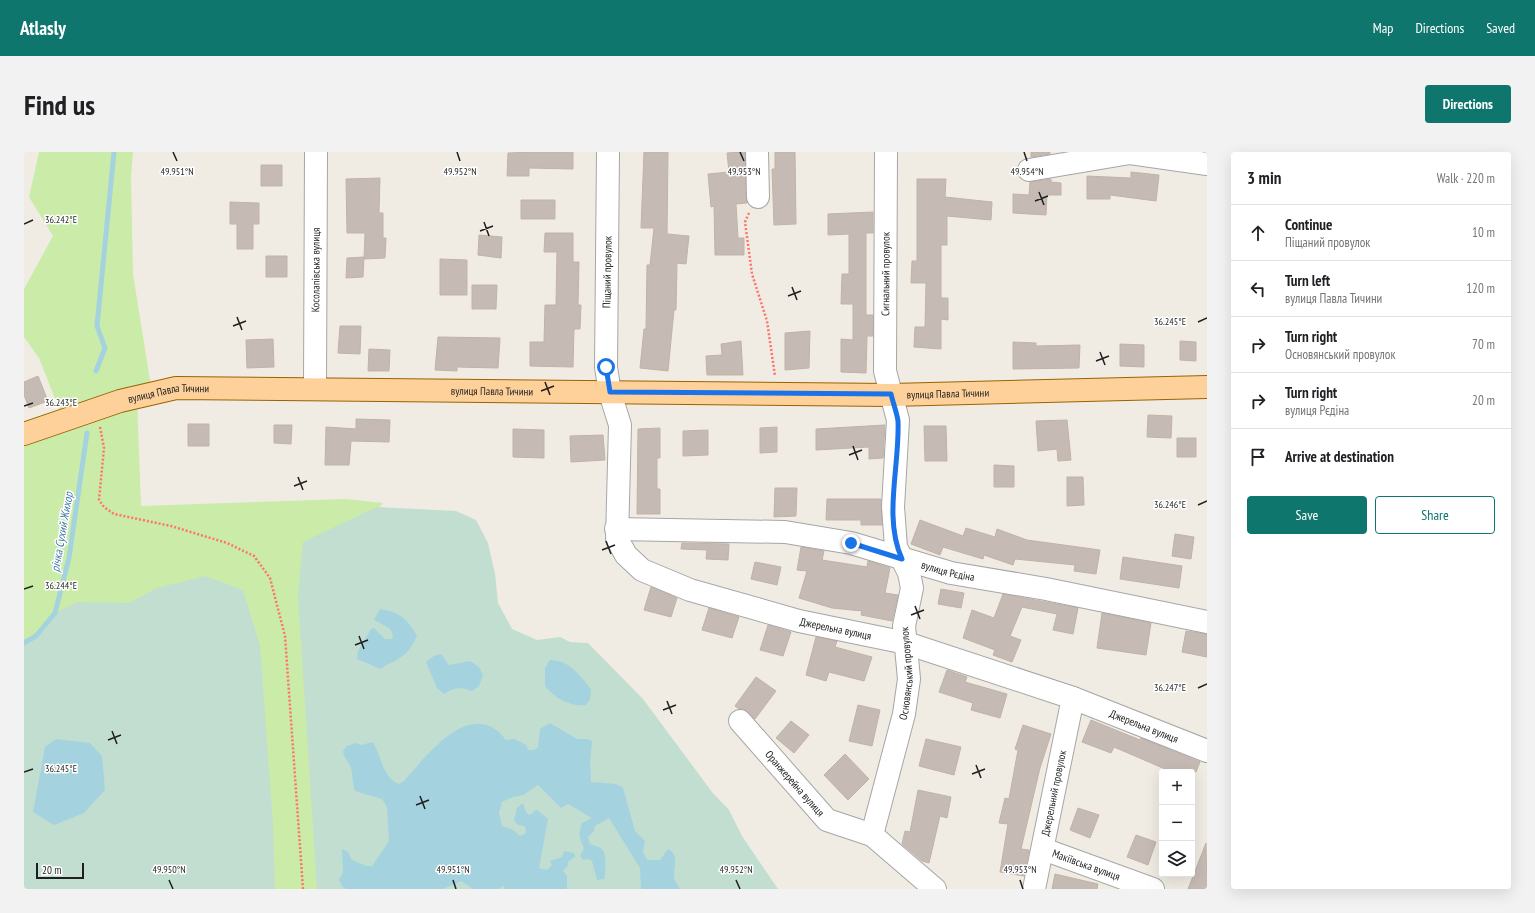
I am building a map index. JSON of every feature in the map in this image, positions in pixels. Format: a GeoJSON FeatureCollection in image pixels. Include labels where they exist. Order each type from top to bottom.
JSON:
{"type":"FeatureCollection","features":[{"type":"Feature","properties":{"kind":"main road","name":"вулиця Павла Тичини"},"geometry":{"type":"LineString","coordinates":[[24,434],[120,401],[176,388],[891,394],[1207,387]]}},
{"type":"Feature","properties":{"kind":"street","name":"Косолапівська вулиця"},"geometry":{"type":"LineString","coordinates":[[315,388],[316,152]]}},
{"type":"Feature","properties":{"kind":"street","name":"Піщаний провулок"},"geometry":{"type":"LineString","coordinates":[[608,152],[606,367],[610,392]]}},
{"type":"Feature","properties":{"kind":"street"},"geometry":{"type":"LineString","coordinates":[[757,152],[758,197]]}},
{"type":"Feature","properties":{"kind":"street","name":"Сигнальний провулок"},"geometry":{"type":"LineString","coordinates":[[886,152],[885,371],[891,394]]}},
{"type":"Feature","properties":{"kind":"street"},"geometry":{"type":"LineString","coordinates":[[1029,170],[1130,153],[1207,164]]}},
{"type":"Feature","properties":{"kind":"street","name":"Джерельна вулиця"},"geometry":{"type":"LineString","coordinates":[[610,392],[620,425],[616,529],[617,539],[626,555],[642,570],[690,590],[799,621],[906,643],[1073,698],[1207,751]]}},
{"type":"Feature","properties":{"kind":"street","name":"Основянський провулок"},"geometry":{"type":"LineString","coordinates":[[872,835],[904,714],[909,679],[904,626],[912,588],[909,573],[896,547],[893,507],[898,420],[891,394]]}},
{"type":"Feature","properties":{"kind":"street","name":"вулиця Рєдіна"},"geometry":{"type":"LineString","coordinates":[[616,529],[784,532],[851,543],[951,573],[1046,589],[1207,622]]}},
{"type":"Feature","properties":{"kind":"street","name":"Джерельний провулок"},"geometry":{"type":"LineString","coordinates":[[1034,889],[1073,698]]}},
{"type":"Feature","properties":{"kind":"street","name":"Оранжерейна вулиця"},"geometry":{"type":"LineString","coordinates":[[740,721],[827,820],[872,835],[935,889]]}},
{"type":"Feature","properties":{"kind":"street","name":"Макіївська вулиця"},"geometry":{"type":"LineString","coordinates":[[1043,849],[1153,889]]}},
{"type":"Feature","properties":{"kind":"path"},"geometry":{"type":"LineString","coordinates":[[758,197],[745,222],[752,274],[766,321],[778,394]]}},
{"type":"Feature","properties":{"kind":"path"},"geometry":{"type":"LineString","coordinates":[[97,409],[104,448],[100,500],[104,508],[114,514],[171,526],[228,544],[254,556],[270,578],[285,636],[303,889]]}},
{"type":"Feature","properties":{"kind":"green space"},"geometry":{"type":"Polygon","coordinates":[[[39,152],[133,152],[131,177],[133,274],[152,393],[137,398],[141,506],[345,499],[383,503],[310,581],[337,889],[269,889],[129,603],[48,627],[24,642],[24,437],[67,415],[59,409],[39,358],[24,337],[24,289],[53,236],[29,197],[39,152]]]}},
{"type":"Feature","properties":{"kind":"green space"},"geometry":{"type":"Polygon","coordinates":[[[377,507],[456,511],[476,520],[488,543],[495,574],[498,603],[512,629],[537,640],[560,637],[570,642],[588,643],[643,699],[712,792],[729,810],[742,836],[778,889],[317,889],[298,596],[303,542],[377,507]]]}},
{"type":"Feature","properties":{"kind":"green space"},"geometry":{"type":"Polygon","coordinates":[[[205,576],[243,590],[260,646],[273,824],[275,889],[24,889],[24,642],[45,629],[55,613],[77,602],[129,603],[157,588],[205,576]]]}},
{"type":"Feature","properties":{"kind":"water"},"geometry":{"type":"Polygon","coordinates":[[[380,609],[398,614],[410,625],[417,636],[406,653],[399,659],[381,669],[357,659],[358,651],[371,629],[374,628],[385,639],[392,639],[393,635],[390,629],[374,620],[380,609]]]}},
{"type":"Feature","properties":{"kind":"water"},"geometry":{"type":"Polygon","coordinates":[[[441,654],[449,665],[470,661],[479,667],[483,675],[479,686],[472,691],[458,688],[444,694],[437,688],[426,662],[434,656],[441,654]]]}},
{"type":"Feature","properties":{"kind":"water"},"geometry":{"type":"Polygon","coordinates":[[[550,660],[569,665],[591,689],[590,699],[586,705],[574,705],[563,701],[545,686],[545,668],[550,660]]]}},
{"type":"Feature","properties":{"kind":"water"},"geometry":{"type":"Polygon","coordinates":[[[550,723],[577,739],[587,739],[592,741],[590,762],[591,782],[616,784],[623,788],[635,831],[645,841],[643,852],[647,860],[660,860],[668,849],[672,851],[675,858],[674,878],[680,889],[641,889],[640,868],[609,818],[595,826],[594,831],[588,837],[590,844],[602,849],[605,854],[605,877],[604,879],[597,880],[592,861],[588,859],[583,860],[580,856],[584,848],[580,836],[582,823],[592,818],[568,804],[561,808],[538,785],[523,795],[513,797],[502,802],[499,813],[502,826],[513,830],[520,836],[525,834],[526,829],[524,826],[518,825],[514,820],[517,808],[523,803],[526,812],[529,815],[536,809],[548,819],[539,868],[547,870],[552,865],[550,861],[562,857],[564,851],[574,853],[575,857],[568,862],[568,865],[563,871],[567,876],[567,889],[505,889],[504,886],[498,889],[473,889],[461,881],[443,889],[346,889],[342,886],[339,880],[343,872],[342,849],[348,852],[352,860],[366,866],[372,866],[389,841],[387,807],[382,799],[355,791],[351,768],[343,751],[347,746],[355,743],[361,745],[373,742],[389,777],[399,784],[404,781],[437,745],[451,734],[465,726],[479,724],[493,728],[506,740],[514,739],[526,745],[528,750],[534,750],[538,747],[540,729],[550,723]]]}},
{"type":"Feature","properties":{"kind":"water"},"geometry":{"type":"Polygon","coordinates":[[[56,739],[90,743],[102,756],[105,790],[84,813],[54,825],[33,812],[45,747],[56,739]]]}},
{"type":"Feature","properties":{"kind":"building"},"geometry":{"type":"Polygon","coordinates":[[[573,152],[573,169],[529,168],[529,176],[507,176],[508,153],[573,152]]]}},
{"type":"Feature","properties":{"kind":"building"},"geometry":{"type":"Polygon","coordinates":[[[644,152],[668,152],[667,234],[689,236],[686,264],[677,263],[676,310],[674,310],[668,371],[640,368],[644,329],[646,329],[647,265],[650,265],[654,228],[641,228],[644,152]]]}},
{"type":"Feature","properties":{"kind":"building"},"geometry":{"type":"Polygon","coordinates":[[[745,152],[747,203],[736,204],[738,238],[744,238],[744,255],[715,255],[714,206],[711,207],[708,174],[729,172],[727,153],[745,152]]]}},
{"type":"Feature","properties":{"kind":"building"},"geometry":{"type":"Polygon","coordinates":[[[775,152],[795,152],[796,224],[774,225],[772,169],[775,169],[775,152]]]}},
{"type":"Feature","properties":{"kind":"building"},"geometry":{"type":"Polygon","coordinates":[[[1031,152],[1050,152],[1050,154],[1031,157],[1031,152]]]}},
{"type":"Feature","properties":{"kind":"building"},"geometry":{"type":"Polygon","coordinates":[[[261,165],[282,165],[282,186],[261,186],[261,165]]]}},
{"type":"Feature","properties":{"kind":"building"},"geometry":{"type":"Polygon","coordinates":[[[1131,172],[1159,175],[1156,201],[1110,195],[1110,199],[1087,199],[1087,176],[1131,178],[1131,172]]]}},
{"type":"Feature","properties":{"kind":"building"},"geometry":{"type":"Polygon","coordinates":[[[380,178],[379,213],[383,213],[383,238],[386,238],[385,258],[364,259],[365,233],[347,233],[346,179],[380,178]]]}},
{"type":"Feature","properties":{"kind":"building"},"geometry":{"type":"Polygon","coordinates":[[[917,179],[946,179],[945,197],[992,202],[991,220],[947,216],[947,245],[941,245],[941,298],[948,298],[948,320],[941,319],[941,349],[914,347],[915,327],[925,327],[926,283],[911,283],[912,261],[917,261],[917,179]]]}},
{"type":"Feature","properties":{"kind":"building"},"geometry":{"type":"Polygon","coordinates":[[[1051,179],[1051,182],[1061,183],[1061,195],[1047,195],[1046,215],[1013,213],[1013,194],[1029,195],[1030,182],[1051,179]]]}},
{"type":"Feature","properties":{"kind":"building"},"geometry":{"type":"Polygon","coordinates":[[[521,200],[555,200],[555,219],[521,219],[521,200]]]}},
{"type":"Feature","properties":{"kind":"building"},"geometry":{"type":"Polygon","coordinates":[[[230,202],[259,203],[259,224],[253,224],[253,249],[237,249],[237,224],[230,224],[230,202]]]}},
{"type":"Feature","properties":{"kind":"building"},"geometry":{"type":"Polygon","coordinates":[[[873,212],[873,233],[866,233],[866,315],[873,315],[873,336],[867,336],[866,373],[841,372],[841,339],[853,340],[853,304],[841,304],[842,274],[849,274],[849,234],[828,235],[828,214],[873,212]]]}},
{"type":"Feature","properties":{"kind":"building"},"geometry":{"type":"Polygon","coordinates":[[[545,233],[573,233],[573,262],[579,262],[578,305],[581,305],[580,329],[574,329],[573,367],[530,366],[530,342],[544,342],[545,305],[556,305],[557,252],[544,252],[545,233]]]}},
{"type":"Feature","properties":{"kind":"building"},"geometry":{"type":"Polygon","coordinates":[[[479,235],[502,237],[501,258],[478,255],[479,235]]]}},
{"type":"Feature","properties":{"kind":"building"},"geometry":{"type":"Polygon","coordinates":[[[266,256],[287,256],[287,277],[266,277],[266,256]]]}},
{"type":"Feature","properties":{"kind":"building"},"geometry":{"type":"Polygon","coordinates":[[[364,257],[363,277],[346,278],[347,258],[364,257]]]}},
{"type":"Feature","properties":{"kind":"building"},"geometry":{"type":"Polygon","coordinates":[[[440,259],[467,260],[467,295],[440,295],[440,259]]]}},
{"type":"Feature","properties":{"kind":"building"},"geometry":{"type":"Polygon","coordinates":[[[472,285],[497,285],[496,309],[472,309],[472,285]]]}},
{"type":"Feature","properties":{"kind":"building"},"geometry":{"type":"Polygon","coordinates":[[[340,326],[361,326],[360,354],[338,353],[340,326]]]}},
{"type":"Feature","properties":{"kind":"building"},"geometry":{"type":"Polygon","coordinates":[[[810,331],[809,368],[785,370],[785,333],[810,331]]]}},
{"type":"Feature","properties":{"kind":"building"},"geometry":{"type":"Polygon","coordinates":[[[438,337],[500,338],[498,368],[457,367],[457,371],[435,370],[438,337]]]}},
{"type":"Feature","properties":{"kind":"building"},"geometry":{"type":"Polygon","coordinates":[[[273,339],[274,367],[247,368],[246,340],[273,339]]]}},
{"type":"Feature","properties":{"kind":"building"},"geometry":{"type":"Polygon","coordinates":[[[741,341],[743,375],[707,375],[706,356],[722,355],[721,344],[741,341]]]}},
{"type":"Feature","properties":{"kind":"building"},"geometry":{"type":"Polygon","coordinates":[[[1180,341],[1196,342],[1196,361],[1180,360],[1180,341]]]}},
{"type":"Feature","properties":{"kind":"building"},"geometry":{"type":"Polygon","coordinates":[[[1013,342],[1036,343],[1036,346],[1080,345],[1079,368],[1013,369],[1013,342]]]}},
{"type":"Feature","properties":{"kind":"building"},"geometry":{"type":"Polygon","coordinates":[[[1120,344],[1144,345],[1144,367],[1120,366],[1120,344]]]}},
{"type":"Feature","properties":{"kind":"building"},"geometry":{"type":"Polygon","coordinates":[[[369,349],[390,350],[389,371],[368,371],[369,349]]]}},
{"type":"Feature","properties":{"kind":"building"},"geometry":{"type":"Polygon","coordinates":[[[38,376],[48,401],[29,408],[24,395],[24,382],[38,376]]]}},
{"type":"Feature","properties":{"kind":"building"},"geometry":{"type":"Polygon","coordinates":[[[1148,415],[1172,416],[1171,438],[1147,437],[1148,415]]]}},
{"type":"Feature","properties":{"kind":"building"},"geometry":{"type":"Polygon","coordinates":[[[356,419],[390,420],[389,442],[351,441],[349,465],[325,465],[326,427],[356,429],[356,419]]]}},
{"type":"Feature","properties":{"kind":"building"},"geometry":{"type":"Polygon","coordinates":[[[1067,420],[1071,460],[1058,461],[1057,449],[1038,451],[1036,421],[1067,420]]]}},
{"type":"Feature","properties":{"kind":"building"},"geometry":{"type":"Polygon","coordinates":[[[188,424],[209,424],[209,446],[188,446],[188,424]]]}},
{"type":"Feature","properties":{"kind":"building"},"geometry":{"type":"Polygon","coordinates":[[[274,425],[292,425],[291,444],[274,443],[274,425]]]}},
{"type":"Feature","properties":{"kind":"building"},"geometry":{"type":"Polygon","coordinates":[[[885,425],[883,458],[869,459],[869,447],[816,450],[816,429],[885,425]]]}},
{"type":"Feature","properties":{"kind":"building"},"geometry":{"type":"Polygon","coordinates":[[[924,426],[946,426],[947,461],[925,461],[924,426]]]}},
{"type":"Feature","properties":{"kind":"building"},"geometry":{"type":"Polygon","coordinates":[[[777,427],[777,452],[760,453],[760,428],[777,427]]]}},
{"type":"Feature","properties":{"kind":"building"},"geometry":{"type":"Polygon","coordinates":[[[660,428],[660,458],[657,458],[657,489],[660,489],[660,514],[637,514],[638,429],[660,428]]]}},
{"type":"Feature","properties":{"kind":"building"},"geometry":{"type":"Polygon","coordinates":[[[513,429],[544,430],[544,458],[513,457],[513,429]]]}},
{"type":"Feature","properties":{"kind":"building"},"geometry":{"type":"Polygon","coordinates":[[[708,430],[708,455],[683,456],[683,431],[708,430]]]}},
{"type":"Feature","properties":{"kind":"building"},"geometry":{"type":"Polygon","coordinates":[[[603,435],[605,460],[571,462],[570,436],[603,435]]]}},
{"type":"Feature","properties":{"kind":"building"},"geometry":{"type":"Polygon","coordinates":[[[1177,438],[1196,438],[1196,457],[1177,457],[1177,438]]]}},
{"type":"Feature","properties":{"kind":"building"},"geometry":{"type":"Polygon","coordinates":[[[994,465],[1014,466],[1014,487],[994,487],[994,465]]]}},
{"type":"Feature","properties":{"kind":"building"},"geometry":{"type":"Polygon","coordinates":[[[1067,477],[1083,477],[1084,505],[1067,506],[1067,477]]]}},
{"type":"Feature","properties":{"kind":"building"},"geometry":{"type":"Polygon","coordinates":[[[775,488],[797,488],[796,516],[774,517],[775,488]]]}},
{"type":"Feature","properties":{"kind":"building"},"geometry":{"type":"Polygon","coordinates":[[[827,499],[881,499],[882,525],[861,525],[861,520],[826,520],[827,499]]]}},
{"type":"Feature","properties":{"kind":"building"},"geometry":{"type":"Polygon","coordinates":[[[920,520],[963,536],[966,528],[995,537],[997,529],[1027,540],[1100,550],[1096,574],[1074,571],[1075,565],[1015,559],[1013,565],[984,555],[983,559],[943,547],[940,555],[911,544],[920,520]]]}},
{"type":"Feature","properties":{"kind":"building"},"geometry":{"type":"Polygon","coordinates":[[[1175,534],[1194,537],[1191,559],[1172,556],[1175,534]]]}},
{"type":"Feature","properties":{"kind":"building"},"geometry":{"type":"Polygon","coordinates":[[[682,543],[729,544],[728,560],[706,559],[707,550],[681,549],[682,543]]]}},
{"type":"Feature","properties":{"kind":"building"},"geometry":{"type":"Polygon","coordinates":[[[801,547],[824,551],[822,560],[867,567],[868,561],[890,568],[885,593],[898,595],[892,621],[861,615],[862,611],[832,608],[799,598],[807,571],[797,570],[801,547]]]}},
{"type":"Feature","properties":{"kind":"building"},"geometry":{"type":"Polygon","coordinates":[[[1123,557],[1182,566],[1179,588],[1120,579],[1123,557]]]}},
{"type":"Feature","properties":{"kind":"building"},"geometry":{"type":"Polygon","coordinates":[[[755,562],[781,567],[777,585],[751,579],[755,562]]]}},
{"type":"Feature","properties":{"kind":"building"},"geometry":{"type":"Polygon","coordinates":[[[651,587],[677,598],[671,617],[644,610],[651,587]]]}},
{"type":"Feature","properties":{"kind":"building"},"geometry":{"type":"Polygon","coordinates":[[[941,589],[964,593],[961,608],[938,604],[941,589]]]}},
{"type":"Feature","properties":{"kind":"building"},"geometry":{"type":"Polygon","coordinates":[[[1003,594],[1078,608],[1073,634],[1053,630],[1057,614],[1022,607],[1010,636],[1021,640],[1012,662],[993,655],[995,650],[963,638],[972,610],[994,618],[1003,594]]]}},
{"type":"Feature","properties":{"kind":"building"},"geometry":{"type":"Polygon","coordinates":[[[709,608],[739,617],[732,638],[702,630],[709,608]]]}},
{"type":"Feature","properties":{"kind":"building"},"geometry":{"type":"Polygon","coordinates":[[[1102,613],[1151,623],[1146,655],[1097,648],[1102,613]]]}},
{"type":"Feature","properties":{"kind":"building"},"geometry":{"type":"Polygon","coordinates":[[[768,625],[791,632],[783,656],[760,650],[768,625]]]}},
{"type":"Feature","properties":{"kind":"building"},"geometry":{"type":"Polygon","coordinates":[[[1186,631],[1207,634],[1207,657],[1182,652],[1186,631]]]}},
{"type":"Feature","properties":{"kind":"building"},"geometry":{"type":"Polygon","coordinates":[[[816,637],[837,641],[835,647],[872,657],[864,681],[829,672],[826,681],[806,675],[816,637]]]}},
{"type":"Feature","properties":{"kind":"building"},"geometry":{"type":"Polygon","coordinates":[[[947,670],[967,677],[965,682],[1007,694],[1000,718],[971,710],[973,703],[939,692],[947,670]]]}},
{"type":"Feature","properties":{"kind":"building"},"geometry":{"type":"Polygon","coordinates":[[[756,677],[776,691],[755,719],[744,709],[739,709],[735,706],[756,677]]]}},
{"type":"Feature","properties":{"kind":"building"},"geometry":{"type":"Polygon","coordinates":[[[858,705],[880,710],[872,746],[849,741],[858,705]]]}},
{"type":"Feature","properties":{"kind":"building"},"geometry":{"type":"Polygon","coordinates":[[[1091,720],[1200,762],[1196,772],[1195,769],[1165,769],[1114,747],[1111,753],[1082,742],[1091,720]]]}},
{"type":"Feature","properties":{"kind":"building"},"geometry":{"type":"Polygon","coordinates":[[[791,721],[809,735],[794,753],[776,738],[791,721]]]}},
{"type":"Feature","properties":{"kind":"building"},"geometry":{"type":"Polygon","coordinates":[[[1023,725],[1051,734],[1040,768],[1021,849],[1029,850],[1024,876],[1000,872],[1008,824],[999,823],[1005,798],[1009,799],[1018,750],[1015,749],[1023,725]]]}},
{"type":"Feature","properties":{"kind":"building"},"geometry":{"type":"Polygon","coordinates":[[[926,739],[961,747],[954,775],[919,766],[926,739]]]}},
{"type":"Feature","properties":{"kind":"building"},"geometry":{"type":"Polygon","coordinates":[[[845,754],[869,779],[848,800],[824,775],[845,754]]]}},
{"type":"Feature","properties":{"kind":"building"},"geometry":{"type":"Polygon","coordinates":[[[918,790],[951,797],[947,818],[940,816],[929,863],[922,861],[902,844],[905,831],[910,832],[918,790]]]}},
{"type":"Feature","properties":{"kind":"building"},"geometry":{"type":"Polygon","coordinates":[[[1078,808],[1099,815],[1090,838],[1070,830],[1078,808]]]}},
{"type":"Feature","properties":{"kind":"building"},"geometry":{"type":"Polygon","coordinates":[[[1136,835],[1156,842],[1148,865],[1127,857],[1136,835]]]}},
{"type":"Feature","properties":{"kind":"building"},"geometry":{"type":"Polygon","coordinates":[[[1206,843],[1207,889],[1188,889],[1193,877],[1195,877],[1195,871],[1206,843]]]}},
{"type":"Feature","properties":{"kind":"building"},"geometry":{"type":"Polygon","coordinates":[[[1055,874],[1098,884],[1097,889],[1052,889],[1055,874]]]}},
{"type":"Feature","properties":{"kind":"waterway","name":"річка Сухий Жихор"},"geometry":{"type":"LineString","coordinates":[[96,371],[105,348],[97,326],[114,152]]}},
{"type":"Feature","properties":{"kind":"waterway","name":"річка Сухий Жихор"},"geometry":{"type":"LineString","coordinates":[[24,643],[36,636],[55,613],[69,558],[87,433]]}},
{"type":"Feature","properties":{"kind":"route"},"geometry":{"type":"LineString","coordinates":[[606,367],[610,392],[891,394],[898,420],[893,507],[896,547],[902,559],[851,543]]}}]}
